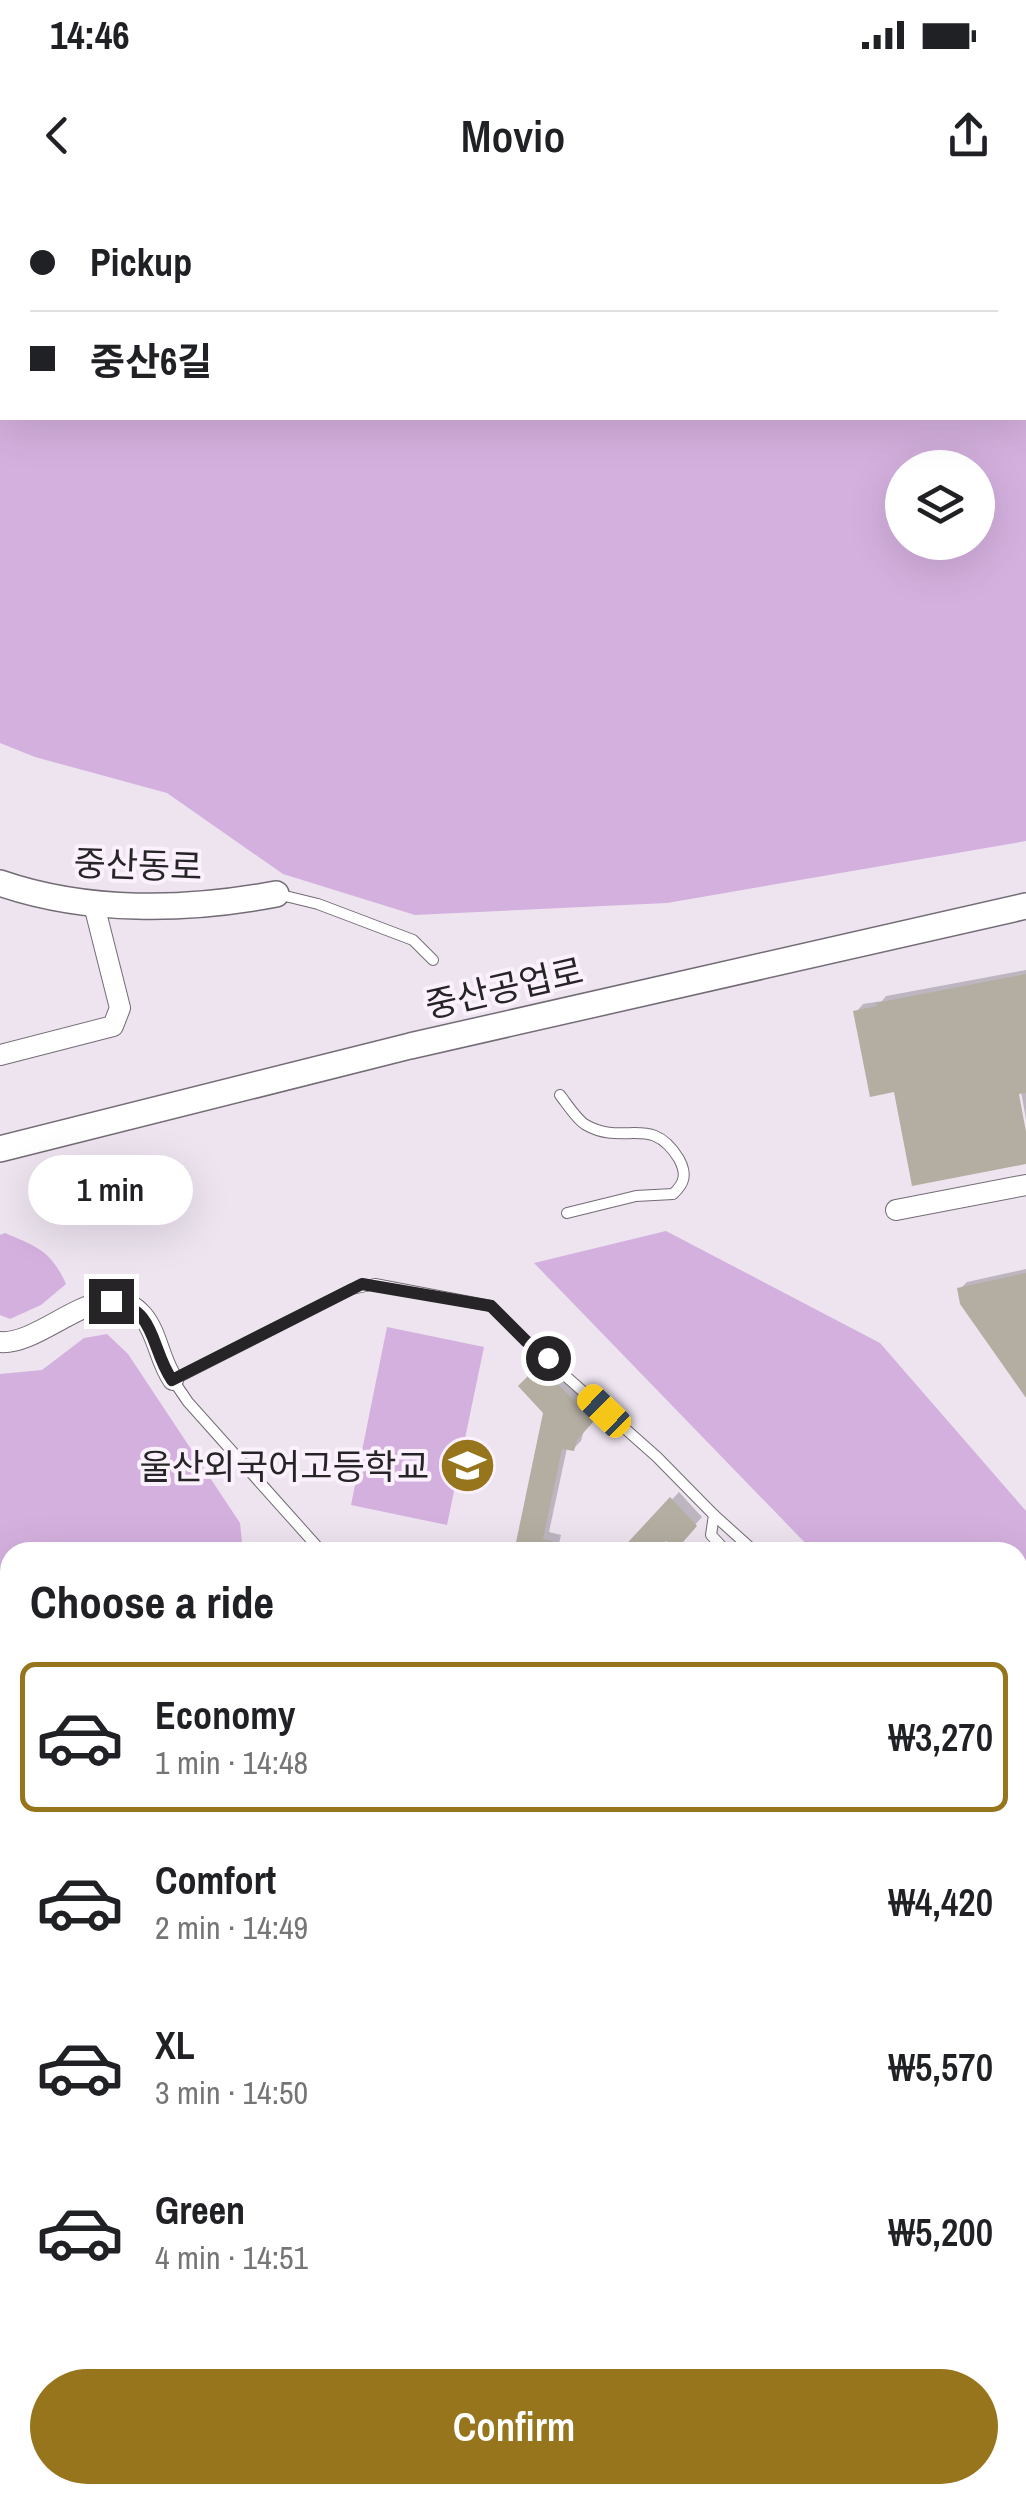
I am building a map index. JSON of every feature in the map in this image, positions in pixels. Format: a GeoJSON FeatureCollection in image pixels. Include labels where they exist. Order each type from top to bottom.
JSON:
{"type":"FeatureCollection","features":[{"type":"Feature","properties":{"kind":"street","name":"중산동로"},"geometry":{"type":"LineString","coordinates":[[0,883],[94,905],[240,901],[276,894]]}},
{"type":"Feature","properties":{"kind":"street"},"geometry":{"type":"LineString","coordinates":[[0,1055],[113,1026],[120,1008],[94,905]]}},
{"type":"Feature","properties":{"kind":"street","name":"중산공업로"},"geometry":{"type":"LineString","coordinates":[[0,1149],[410,1046],[1026,906]]}},
{"type":"Feature","properties":{"kind":"street"},"geometry":{"type":"LineString","coordinates":[[896,1210],[1026,1186]]}},
{"type":"Feature","properties":{"kind":"street"},"geometry":{"type":"LineString","coordinates":[[0,1342],[29,1338],[88,1305],[122,1303],[144,1318],[172,1380]]}},
{"type":"Feature","properties":{"kind":"lane"},"geometry":{"type":"LineString","coordinates":[[276,894],[318,904],[413,940],[434,960]]}},
{"type":"Feature","properties":{"kind":"lane"},"geometry":{"type":"LineString","coordinates":[[560,1095],[586,1125],[619,1133],[658,1135],[669,1142],[685,1170],[683,1184],[673,1194],[636,1196],[568,1213]]}},
{"type":"Feature","properties":{"kind":"lane"},"geometry":{"type":"LineString","coordinates":[[313,1542],[172,1380],[362,1284],[491,1306],[744,1542]]}},
{"type":"Feature","properties":{"kind":"lane"},"geometry":{"type":"LineString","coordinates":[[714,1515],[711,1535],[718,1542]]}},
{"type":"Feature","properties":{"kind":"shaded area"},"geometry":{"type":"Polygon","coordinates":[[[0,420],[1026,420],[1026,841],[667,903],[415,915],[283,874],[167,793],[35,757],[0,743],[0,420]]]}},
{"type":"Feature","properties":{"kind":"shaded area"},"geometry":{"type":"Polygon","coordinates":[[[666,1231],[880,1343],[1026,1511],[1026,1542],[804,1542],[534,1263],[666,1231]]]}},
{"type":"Feature","properties":{"kind":"shaded area"},"geometry":{"type":"Polygon","coordinates":[[[5,1233],[42,1251],[66,1284],[41,1305],[10,1319],[0,1315],[0,1235],[5,1233]]]}},
{"type":"Feature","properties":{"kind":"shaded area"},"geometry":{"type":"Polygon","coordinates":[[[387,1327],[484,1347],[447,1525],[351,1505],[387,1327]]]}},
{"type":"Feature","properties":{"kind":"shaded area"},"geometry":{"type":"Polygon","coordinates":[[[107,1334],[128,1354],[240,1523],[242,1542],[0,1542],[0,1374],[42,1370],[84,1338],[107,1334]]]}},
{"type":"Feature","properties":{"kind":"building"},"geometry":{"type":"Polygon","coordinates":[[[1026,974],[1026,1093],[1019,1094],[1026,1132],[1026,1164],[912,1186],[894,1092],[870,1097],[853,1011],[877,1006],[876,1003],[1026,974]]]}},
{"type":"Feature","properties":{"kind":"building"},"geometry":{"type":"Polygon","coordinates":[[[1026,1273],[1026,1398],[960,1304],[957,1288],[1026,1273]]]}},
{"type":"Feature","properties":{"kind":"building"},"geometry":{"type":"Polygon","coordinates":[[[539,1365],[594,1421],[577,1440],[574,1451],[562,1449],[543,1539],[555,1542],[516,1542],[543,1413],[518,1386],[539,1365]]]}},
{"type":"Feature","properties":{"kind":"building"},"geometry":{"type":"Polygon","coordinates":[[[670,1497],[697,1526],[683,1542],[628,1542],[670,1497]]]}},
{"type":"Feature","properties":{"kind":"place","name":"울산외국어고등학교"},"geometry":{"type":"Point","coordinates":[468,1466]}},
{"type":"Feature","properties":{"kind":"route"},"geometry":{"type":"LineString","coordinates":[[111,1301],[128,1305],[144,1318],[172,1380],[362,1284],[482,1302],[548,1358]]}}]}
